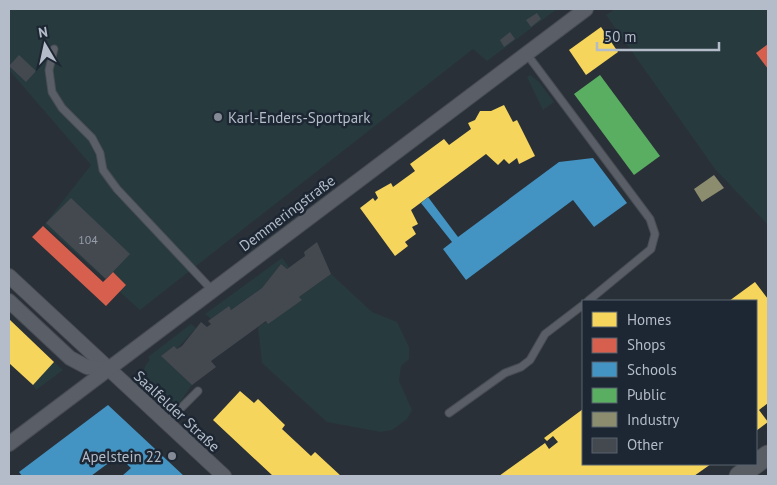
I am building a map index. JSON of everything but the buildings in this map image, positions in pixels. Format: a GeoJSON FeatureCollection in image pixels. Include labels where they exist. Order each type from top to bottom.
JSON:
{"type":"FeatureCollection","features":[{"type":"Feature","properties":{"kind":"main road"},"geometry":{"type":"LineString","coordinates":[[757,463],[768,455]]}},
{"type":"Feature","properties":{"kind":"main road"},"geometry":{"type":"LineString","coordinates":[[739,476],[754,465]]}},
{"type":"Feature","properties":{"kind":"street","name":"Demmeringstraße"},"geometry":{"type":"LineString","coordinates":[[9,444],[586,9]]}},
{"type":"Feature","properties":{"kind":"street","name":"Saalfelder Straße"},"geometry":{"type":"LineString","coordinates":[[9,276],[224,476]]}},
{"type":"Feature","properties":{"kind":"street"},"geometry":{"type":"LineString","coordinates":[[9,301],[70,358],[87,367],[107,369]]}},
{"type":"Feature","properties":{"kind":"lane"},"geometry":{"type":"LineString","coordinates":[[54,49],[49,70],[52,92],[62,108],[92,138],[100,153],[103,170],[116,189],[212,290]]}},
{"type":"Feature","properties":{"kind":"lane"},"geometry":{"type":"LineString","coordinates":[[526,53],[650,220],[655,234],[651,249],[589,300]]}},
{"type":"Feature","properties":{"kind":"lane"},"geometry":{"type":"LineString","coordinates":[[448,413],[505,373],[526,364],[535,354],[545,334],[582,306]]}},
{"type":"Feature","properties":{"kind":"lane"},"geometry":{"type":"LineString","coordinates":[[165,423],[198,391]]}},
{"type":"Feature","properties":{"kind":"green space","name":"Karl-Enders-Sportpark"},"geometry":{"type":"Polygon","coordinates":[[[9,9],[557,9],[487,61],[473,49],[140,310],[44,225],[91,165],[9,70],[9,9]]]}},
{"type":"Feature","properties":{"kind":"green space"},"geometry":{"type":"Polygon","coordinates":[[[615,9],[768,9],[768,225],[715,169],[606,15],[615,9]]]}},
{"type":"Feature","properties":{"kind":"green space"},"geometry":{"type":"Polygon","coordinates":[[[530,75],[539,82],[554,102],[543,110],[527,77],[530,75]]]}},
{"type":"Feature","properties":{"kind":"green space"},"geometry":{"type":"Polygon","coordinates":[[[282,258],[289,267],[287,269],[281,264],[262,288],[231,310],[229,306],[211,319],[205,314],[282,258]]]}},
{"type":"Feature","properties":{"kind":"green space"},"geometry":{"type":"Polygon","coordinates":[[[331,274],[372,312],[397,322],[409,347],[409,359],[401,366],[399,381],[412,410],[407,419],[392,430],[381,432],[327,422],[262,363],[258,327],[301,300],[299,297],[331,274]]]}},
{"type":"Feature","properties":{"kind":"green space"},"geometry":{"type":"Polygon","coordinates":[[[191,324],[196,328],[177,349],[174,346],[161,356],[192,385],[175,409],[146,379],[144,373],[145,366],[150,360],[148,357],[191,324]]]}},
{"type":"Feature","properties":{"kind":"green space"},"geometry":{"type":"Polygon","coordinates":[[[54,362],[63,370],[36,390],[33,385],[54,362]]]}},
{"type":"Feature","properties":{"kind":"tram line"},"geometry":{"type":"LineString","coordinates":[[753,476],[768,465]]}},
{"type":"Feature","properties":{"kind":"place","name":"Karl-Enders-Sportpark"},"geometry":{"type":"Point","coordinates":[218,117]}},
{"type":"Feature","properties":{"kind":"place","name":"Apelstein 22"},"geometry":{"type":"Point","coordinates":[172,456]}}]}
